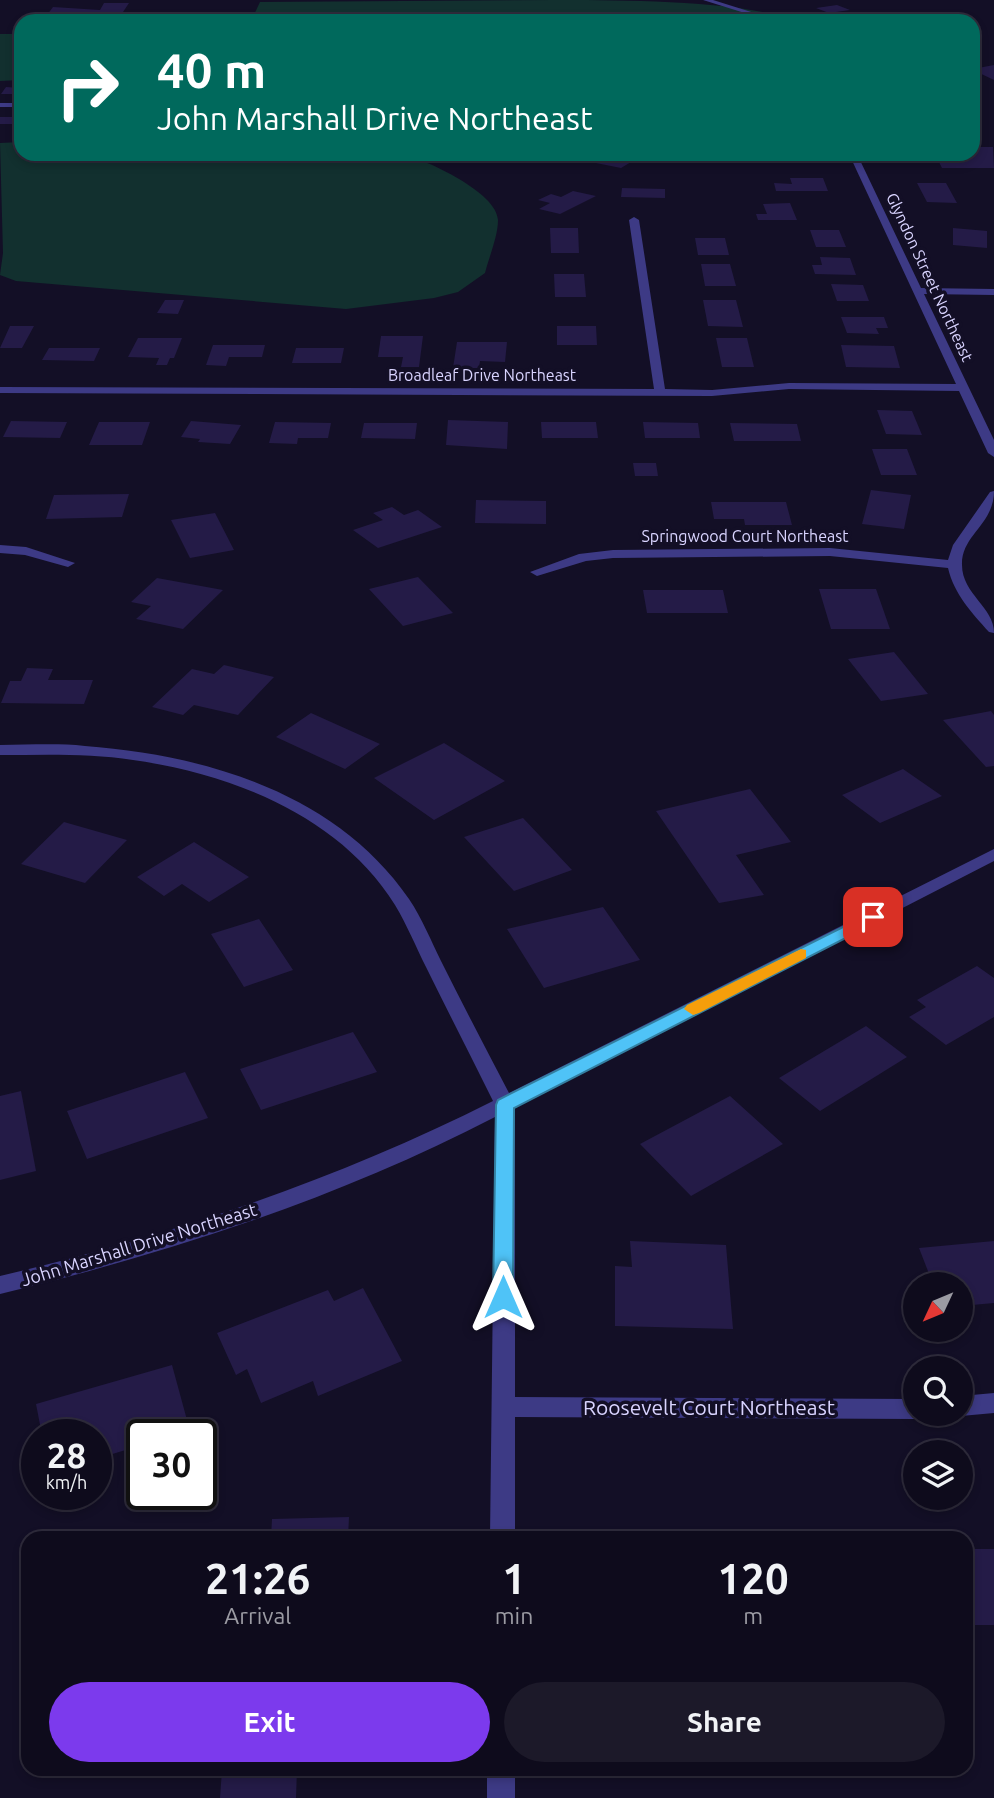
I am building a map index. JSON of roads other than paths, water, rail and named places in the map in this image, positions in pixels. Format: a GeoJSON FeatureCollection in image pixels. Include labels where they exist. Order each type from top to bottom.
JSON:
{"type":"FeatureCollection","features":[{"type":"Feature","properties":{"kind":"street"},"geometry":{"type":"LineString","coordinates":[[706,0],[753,14]]}},
{"type":"Feature","properties":{"kind":"street","name":"Glyndon Street Northeast"},"geometry":{"type":"LineString","coordinates":[[856,161],[994,453]]}},
{"type":"Feature","properties":{"kind":"street"},"geometry":{"type":"LineString","coordinates":[[634,220],[660,392]]}},
{"type":"Feature","properties":{"kind":"street"},"geometry":{"type":"LineString","coordinates":[[919,291],[994,292]]}},
{"type":"Feature","properties":{"kind":"street","name":"Broadleaf Drive Northeast"},"geometry":{"type":"LineString","coordinates":[[0,390],[735,392],[789,386],[964,388]]}},
{"type":"Feature","properties":{"kind":"street"},"geometry":{"type":"LineString","coordinates":[[994,495],[990,511],[958,547],[955,565],[958,582],[967,598],[994,629]]}},
{"type":"Feature","properties":{"kind":"street"},"geometry":{"type":"LineString","coordinates":[[0,549],[26,551],[68,563]]}},
{"type":"Feature","properties":{"kind":"street","name":"Springwood Court Northeast"},"geometry":{"type":"LineString","coordinates":[[537,572],[584,557],[613,554],[830,552],[955,565]]}},
{"type":"Feature","properties":{"kind":"street"},"geometry":{"type":"LineString","coordinates":[[0,750],[82,750],[167,760],[230,777],[274,794],[317,819],[359,850],[402,902],[505,1105],[502,1531]]}},
{"type":"Feature","properties":{"kind":"street","name":"John Marshall Drive Northeast"},"geometry":{"type":"LineString","coordinates":[[0,1285],[63,1270],[214,1226],[331,1183],[505,1105],[994,855]]}},
{"type":"Feature","properties":{"kind":"street"},"geometry":{"type":"LineString","coordinates":[[973,1405],[994,1403]]}},
{"type":"Feature","properties":{"kind":"street","name":"Roosevelt Court Northeast"},"geometry":{"type":"LineString","coordinates":[[502,1407],[903,1409]]}},
{"type":"Feature","properties":{"kind":"street"},"geometry":{"type":"LineString","coordinates":[[501,1776],[501,1798]]}}]}
